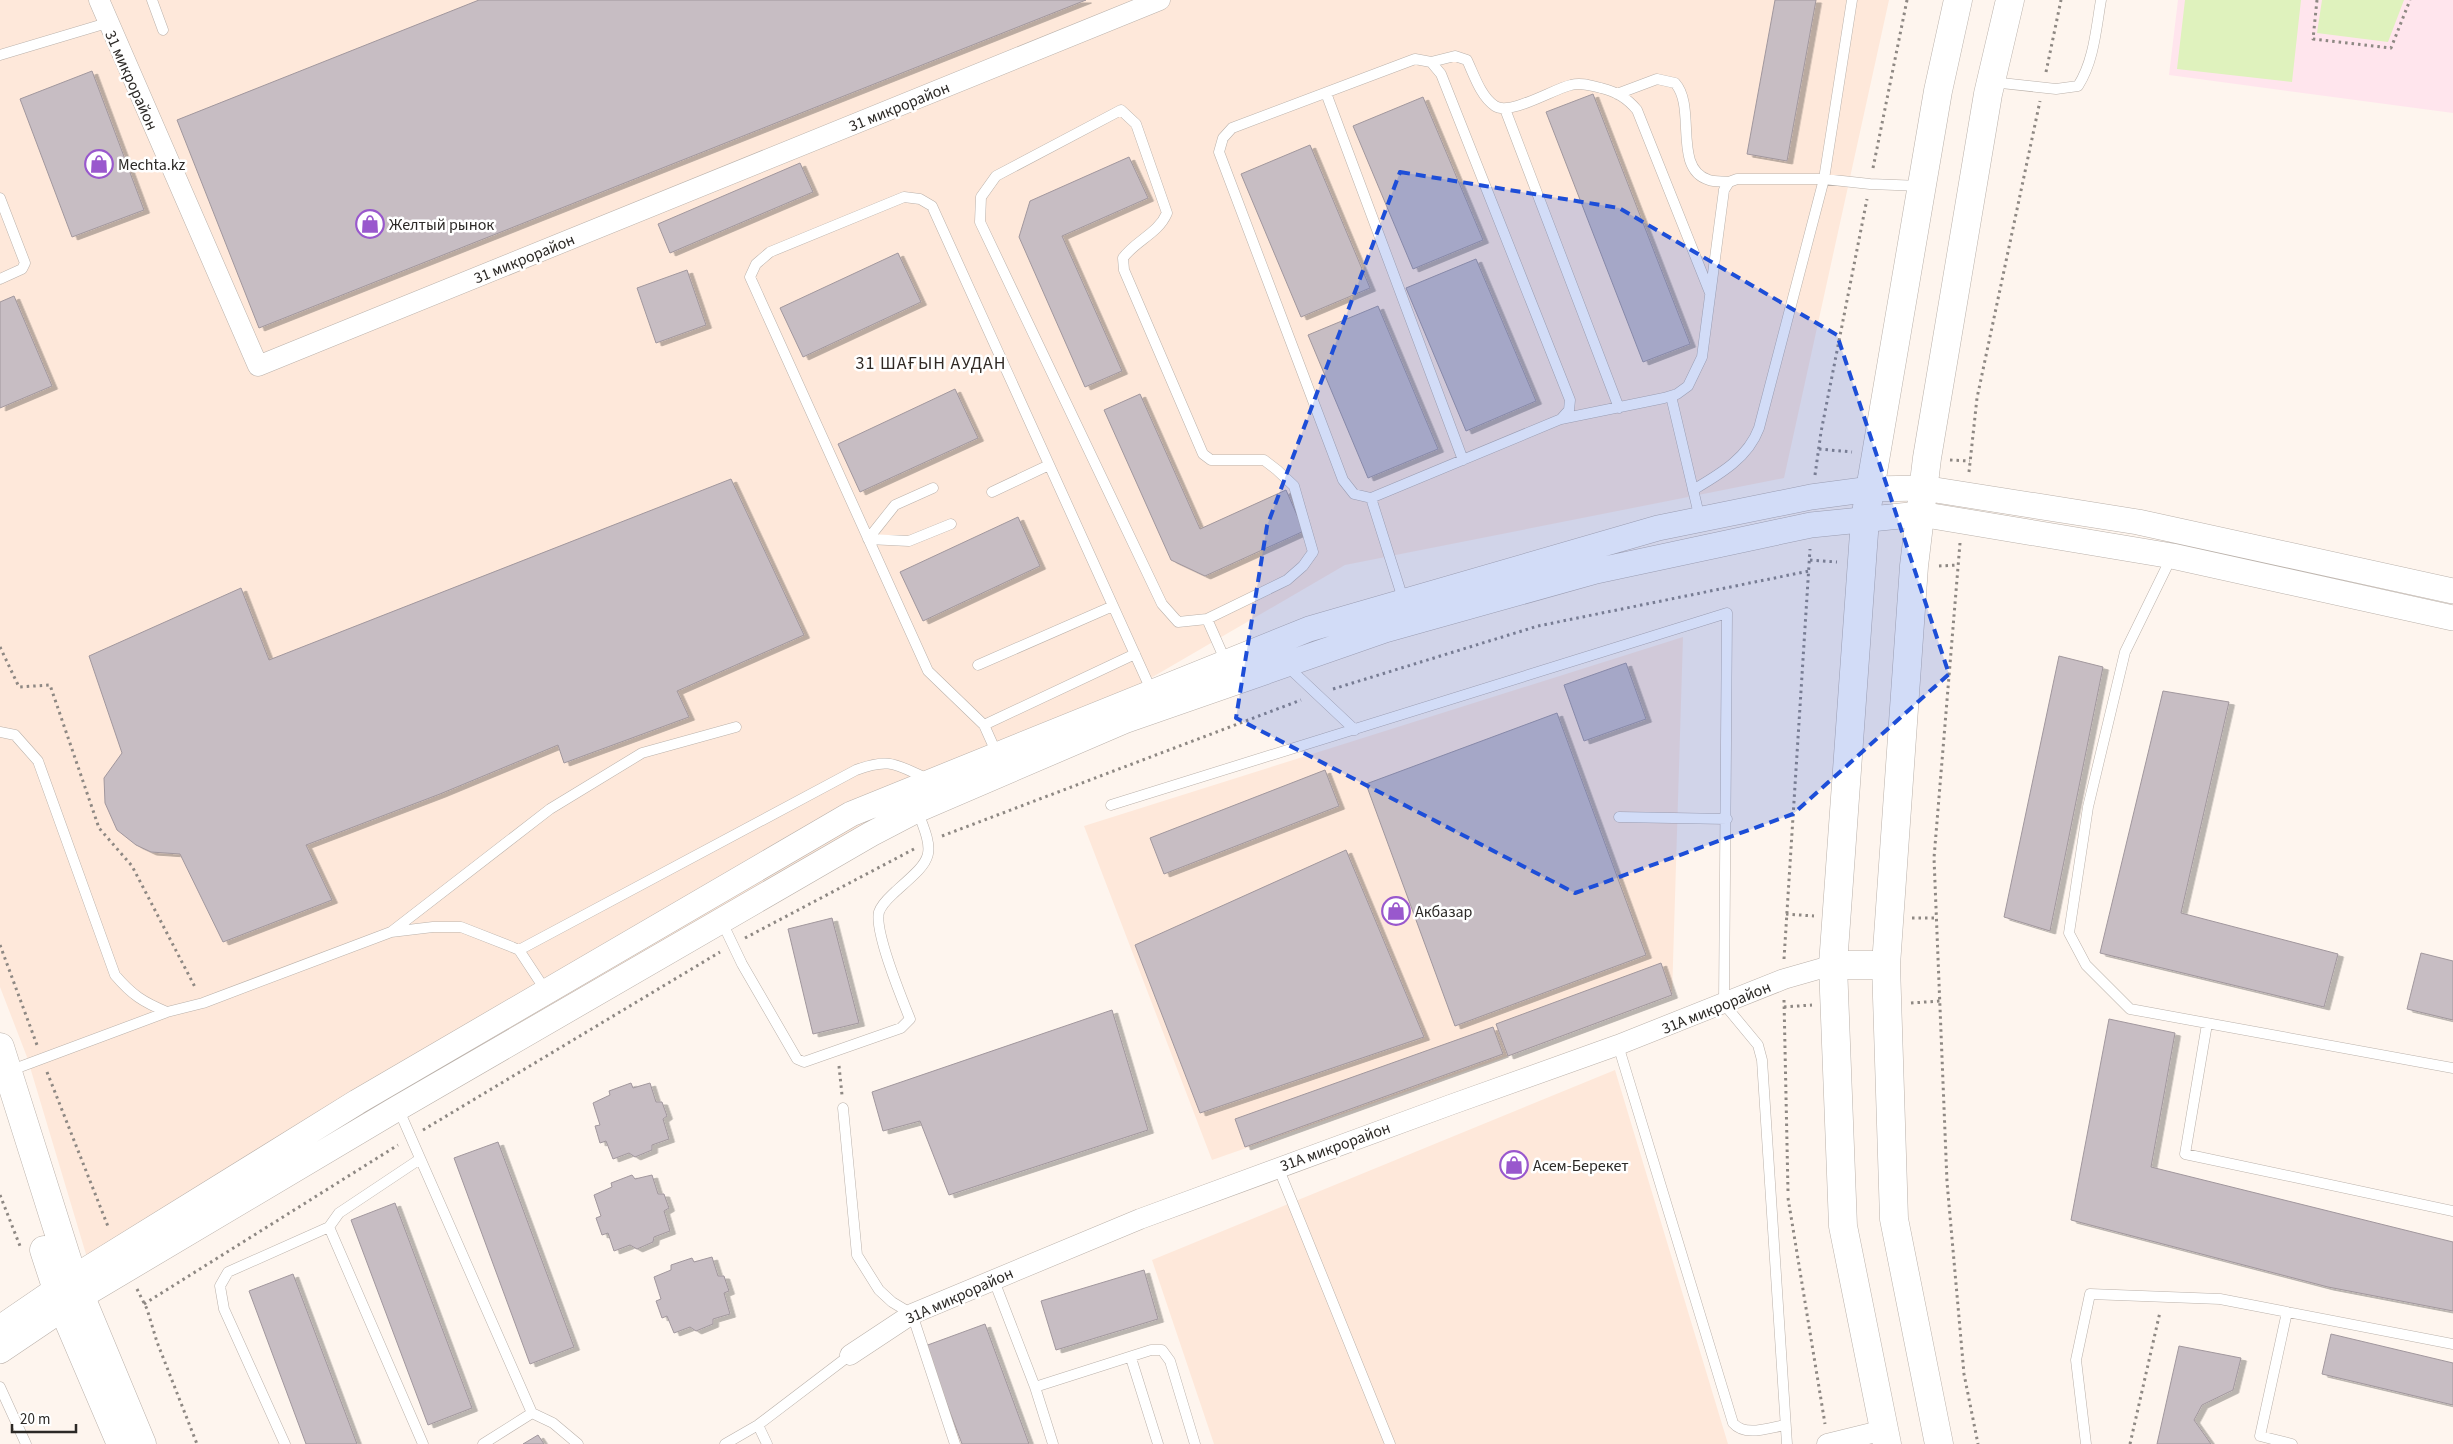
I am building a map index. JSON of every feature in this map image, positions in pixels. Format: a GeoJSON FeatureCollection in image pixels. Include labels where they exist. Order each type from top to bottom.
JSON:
{"type":"FeatureCollection","features":[{"type":"Feature","properties":{"kind":"main road"},"geometry":{"type":"LineString","coordinates":[[1886,1437],[1843,1226],[1833,966],[1865,519],[1938,91],[1958,0]]}},
{"type":"Feature","properties":{"kind":"main road"},"geometry":{"type":"LineString","coordinates":[[1940,1444],[1894,1219],[1886,965],[1913,576],[1923,488],[1991,82],[2010,0]]}},
{"type":"Feature","properties":{"kind":"main road"},"geometry":{"type":"LineString","coordinates":[[1833,966],[1886,965]]}},
{"type":"Feature","properties":{"kind":"main road"},"geometry":{"type":"LineString","coordinates":[[4,1059],[68,1293],[142,1444]]}},
{"type":"Feature","properties":{"kind":"main road"},"geometry":{"type":"LineString","coordinates":[[0,1105],[121,1444]]}},
{"type":"Feature","properties":{"kind":"street","name":"31 микрорайон"},"geometry":{"type":"LineString","coordinates":[[99,0],[107,23],[258,366],[1160,0]]}},
{"type":"Feature","properties":{"kind":"street"},"geometry":{"type":"LineString","coordinates":[[0,1328],[68,1293],[122,1260],[357,1102],[851,814],[1309,629],[1658,528],[1811,497],[1871,489],[1923,488],[1968,493],[2138,522],[2453,591]]}},
{"type":"Feature","properties":{"kind":"street"},"geometry":{"type":"LineString","coordinates":[[122,1260],[398,1108],[721,920],[871,834],[917,810],[1124,721],[1385,630],[1596,571],[1811,524],[1920,514],[2172,556],[2453,618]]}},
{"type":"Feature","properties":{"kind":"street","name":"31А микрорайон"},"geometry":{"type":"LineString","coordinates":[[850,1355],[912,1314],[993,1278],[1278,1167],[1618,1046],[1784,979],[1833,966]]}},
{"type":"Feature","properties":{"kind":"street"},"geometry":{"type":"LineString","coordinates":[[0,1351],[68,1293]]}},
{"type":"Feature","properties":{"kind":"street"},"geometry":{"type":"LineString","coordinates":[[1828,1444],[1886,1437]]}},
{"type":"Feature","properties":{"kind":"lane"},"geometry":{"type":"LineString","coordinates":[[152,0],[163,30]]}},
{"type":"Feature","properties":{"kind":"lane"},"geometry":{"type":"LineString","coordinates":[[1693,490],[1734,464],[1754,440],[1824,179],[1852,0]]}},
{"type":"Feature","properties":{"kind":"lane"},"geometry":{"type":"LineString","coordinates":[[1991,82],[2056,89],[2078,86],[2085,75],[2101,0]]}},
{"type":"Feature","properties":{"kind":"lane"},"geometry":{"type":"LineString","coordinates":[[0,55],[107,23]]}},
{"type":"Feature","properties":{"kind":"lane"},"geometry":{"type":"LineString","coordinates":[[1710,295],[1636,110],[1627,98],[1587,84],[1572,84],[1505,109],[1497,108],[1487,101],[1467,60],[1455,56],[1431,62],[1415,59],[1232,128],[1223,138],[1219,152],[1343,480],[1354,494],[1371,498],[1562,419],[1671,396],[1688,386],[1702,357],[1724,190],[1729,182]]}},
{"type":"Feature","properties":{"kind":"lane"},"geometry":{"type":"LineString","coordinates":[[1431,62],[1442,74],[1570,400],[1569,410],[1562,419]]}},
{"type":"Feature","properties":{"kind":"lane"},"geometry":{"type":"LineString","coordinates":[[1617,94],[1657,79],[1675,83],[1684,95],[1688,151],[1692,166],[1699,175],[1709,180],[1729,182],[1737,179],[1824,179],[1870,184],[1922,186]]}},
{"type":"Feature","properties":{"kind":"lane"},"geometry":{"type":"LineString","coordinates":[[1326,92],[1463,460]]}},
{"type":"Feature","properties":{"kind":"lane"},"geometry":{"type":"LineString","coordinates":[[1505,109],[1619,408]]}},
{"type":"Feature","properties":{"kind":"lane"},"geometry":{"type":"LineString","coordinates":[[1121,110],[1131,116],[1136,124],[1166,213],[1162,223],[1150,235],[1129,249],[1123,258],[1124,270],[1203,454],[1211,460],[1264,460],[1294,486],[1313,552],[1303,566],[1287,580],[1207,619],[1178,622],[1162,604],[980,222],[981,197],[996,176],[1121,110]]}},
{"type":"Feature","properties":{"kind":"lane"},"geometry":{"type":"LineString","coordinates":[[998,754],[984,725],[928,671],[750,277],[756,264],[770,252],[904,197],[920,199],[932,206],[1152,692]]}},
{"type":"Feature","properties":{"kind":"lane"},"geometry":{"type":"LineString","coordinates":[[0,198],[25,263],[22,269],[0,279]]}},
{"type":"Feature","properties":{"kind":"lane"},"geometry":{"type":"LineString","coordinates":[[1671,396],[1700,520]]}},
{"type":"Feature","properties":{"kind":"lane"},"geometry":{"type":"LineString","coordinates":[[992,492],[1049,465]]}},
{"type":"Feature","properties":{"kind":"lane"},"geometry":{"type":"LineString","coordinates":[[868,539],[895,505],[933,488]]}},
{"type":"Feature","properties":{"kind":"lane"},"geometry":{"type":"LineString","coordinates":[[1371,498],[1404,603]]}},
{"type":"Feature","properties":{"kind":"lane"},"geometry":{"type":"LineString","coordinates":[[868,539],[909,541],[951,524]]}},
{"type":"Feature","properties":{"kind":"lane"},"geometry":{"type":"LineString","coordinates":[[2172,556],[2125,652],[2088,807],[2069,933],[2086,965],[2130,1009],[2453,1068]]}},
{"type":"Feature","properties":{"kind":"lane"},"geometry":{"type":"LineString","coordinates":[[978,665],[1113,606]]}},
{"type":"Feature","properties":{"kind":"lane"},"geometry":{"type":"LineString","coordinates":[[1111,805],[1727,613],[1724,1004],[1758,1045],[1762,1060],[1784,1425],[1787,1444]]}},
{"type":"Feature","properties":{"kind":"lane"},"geometry":{"type":"LineString","coordinates":[[1207,619],[1226,662]]}},
{"type":"Feature","properties":{"kind":"lane"},"geometry":{"type":"LineString","coordinates":[[984,725],[1135,654]]}},
{"type":"Feature","properties":{"kind":"lane"},"geometry":{"type":"LineString","coordinates":[[1285,665],[1355,730]]}},
{"type":"Feature","properties":{"kind":"lane"},"geometry":{"type":"LineString","coordinates":[[391,932],[550,808],[642,753],[736,727]]}},
{"type":"Feature","properties":{"kind":"lane"},"geometry":{"type":"LineString","coordinates":[[0,732],[15,736],[38,760],[115,975],[141,1001],[167,1012]]}},
{"type":"Feature","properties":{"kind":"lane"},"geometry":{"type":"LineString","coordinates":[[519,950],[856,770],[878,762],[892,764],[932,781]]}},
{"type":"Feature","properties":{"kind":"lane"},"geometry":{"type":"LineString","coordinates":[[721,920],[797,1059],[804,1062],[901,1028],[910,1019],[880,932],[879,912],[886,901],[922,868],[930,853],[929,841],[917,810]]}},
{"type":"Feature","properties":{"kind":"lane"},"geometry":{"type":"LineString","coordinates":[[1619,817],[1726,819]]}},
{"type":"Feature","properties":{"kind":"lane"},"geometry":{"type":"LineString","coordinates":[[4,1059],[42,1059],[167,1012],[203,1003],[391,932],[434,927],[462,927],[519,950],[546,991]]}},
{"type":"Feature","properties":{"kind":"lane"},"geometry":{"type":"LineString","coordinates":[[2207,1024],[2185,1154],[2453,1211]]}},
{"type":"Feature","properties":{"kind":"lane"},"geometry":{"type":"LineString","coordinates":[[1618,1046],[1733,1423],[1738,1429],[1745,1431],[1784,1425]]}},
{"type":"Feature","properties":{"kind":"lane"},"geometry":{"type":"LineString","coordinates":[[398,1108],[532,1413],[552,1423],[578,1444]]}},
{"type":"Feature","properties":{"kind":"lane"},"geometry":{"type":"LineString","coordinates":[[842,1108],[857,1255],[879,1290],[892,1302],[912,1314],[955,1444]]}},
{"type":"Feature","properties":{"kind":"lane"},"geometry":{"type":"LineString","coordinates":[[285,1444],[224,1309],[220,1286],[228,1272],[329,1227],[339,1213],[420,1159]]}},
{"type":"Feature","properties":{"kind":"lane"},"geometry":{"type":"LineString","coordinates":[[1278,1167],[1390,1444]]}},
{"type":"Feature","properties":{"kind":"lane"},"geometry":{"type":"LineString","coordinates":[[329,1227],[423,1444]]}},
{"type":"Feature","properties":{"kind":"lane"},"geometry":{"type":"LineString","coordinates":[[993,1278],[1035,1387],[1053,1444]]}},
{"type":"Feature","properties":{"kind":"lane"},"geometry":{"type":"LineString","coordinates":[[2086,1444],[2076,1360],[2090,1294],[2220,1299],[2453,1344]]}},
{"type":"Feature","properties":{"kind":"lane"},"geometry":{"type":"LineString","coordinates":[[2287,1312],[2259,1440],[2292,1444]]}},
{"type":"Feature","properties":{"kind":"lane"},"geometry":{"type":"LineString","coordinates":[[1035,1387],[1132,1358],[1151,1350],[1162,1350],[1170,1361],[1195,1444]]}},
{"type":"Feature","properties":{"kind":"lane"},"geometry":{"type":"LineString","coordinates":[[725,1444],[758,1425],[850,1355]]}},
{"type":"Feature","properties":{"kind":"lane"},"geometry":{"type":"LineString","coordinates":[[1132,1358],[1158,1444]]}},
{"type":"Feature","properties":{"kind":"lane"},"geometry":{"type":"LineString","coordinates":[[0,1388],[26,1444]]}},
{"type":"Feature","properties":{"kind":"lane"},"geometry":{"type":"LineString","coordinates":[[483,1444],[532,1413]]}},
{"type":"Feature","properties":{"kind":"lane"},"geometry":{"type":"LineString","coordinates":[[758,1425],[767,1444]]}},
{"type":"Feature","properties":{"kind":"path"},"geometry":{"type":"LineString","coordinates":[[1811,497],[1821,432],[1908,0]]}},
{"type":"Feature","properties":{"kind":"path"},"geometry":{"type":"LineString","coordinates":[[1968,493],[1977,398],[2061,0]]}},
{"type":"Feature","properties":{"kind":"path"},"geometry":{"type":"LineString","coordinates":[[2317,0],[2313,39],[2391,48],[2410,0]]}},
{"type":"Feature","properties":{"kind":"path"},"geometry":{"type":"LineString","coordinates":[[1964,522],[1958,565],[1934,858],[1947,1182],[1964,1374],[1978,1444]]}},
{"type":"Feature","properties":{"kind":"path"},"geometry":{"type":"LineString","coordinates":[[1811,524],[1785,939],[1784,1042],[1788,1198],[1819,1398],[1828,1444]]}},
{"type":"Feature","properties":{"kind":"path"},"geometry":{"type":"LineString","coordinates":[[144,1304],[411,1137],[733,945],[929,841],[1317,694],[1538,626],[1809,571]]}},
{"type":"Feature","properties":{"kind":"path"},"geometry":{"type":"LineString","coordinates":[[0,647],[19,687],[50,685],[99,828],[132,866],[203,1003]]}},
{"type":"Feature","properties":{"kind":"path"},"geometry":{"type":"LineString","coordinates":[[0,945],[42,1059],[122,1260],[144,1304],[196,1444]]}},
{"type":"Feature","properties":{"kind":"path"},"geometry":{"type":"LineString","coordinates":[[834,1052],[841,1072],[842,1108]]}},
{"type":"Feature","properties":{"kind":"path"},"geometry":{"type":"LineString","coordinates":[[2130,1444],[2164,1297]]}},
{"type":"Feature","properties":{"kind":"highlighted area"},"geometry":{"type":"Polygon","coordinates":[[[1400,172],[1619,208],[1837,335],[1949,674],[1793,814],[1575,893],[1236,718],[1267,526],[1400,172]]]}},
{"type":"Feature","properties":{"kind":"shaded area","name":"31 ШАҒЫН АУДАН"},"geometry":{"type":"Polygon","coordinates":[[[0,0],[1889,0],[1784,478],[1345,565],[97,1291],[27,1057],[0,987],[0,0]]]}},
{"type":"Feature","properties":{"kind":"shaded area"},"geometry":{"type":"Polygon","coordinates":[[[2178,0],[2453,0],[2453,113],[2169,75],[2178,0]]]}},
{"type":"Feature","properties":{"kind":"shaded area","name":"Акбазар"},"geometry":{"type":"Polygon","coordinates":[[[1683,637],[1672,995],[1508,1056],[1212,1160],[1084,826],[1683,637]]]}},
{"type":"Feature","properties":{"kind":"shaded area","name":"Асем-Берекет"},"geometry":{"type":"Polygon","coordinates":[[[1615,1070],[1728,1444],[1214,1444],[1152,1260],[1615,1070]]]}},
{"type":"Feature","properties":{"kind":"green space"},"geometry":{"type":"Polygon","coordinates":[[[2185,0],[2301,0],[2292,82],[2177,69],[2185,0]]]}},
{"type":"Feature","properties":{"kind":"green space"},"geometry":{"type":"Polygon","coordinates":[[[2322,0],[2404,0],[2388,42],[2317,33],[2322,0]]]}},
{"type":"Feature","properties":{"kind":"building","name":"Желтый рынок"},"geometry":{"type":"Polygon","coordinates":[[[479,0],[1086,0],[259,328],[177,120],[479,0]]]}},
{"type":"Feature","properties":{"kind":"building"},"geometry":{"type":"Polygon","coordinates":[[[1775,0],[1816,0],[1787,161],[1747,154],[1775,0]]]}},
{"type":"Feature","properties":{"kind":"building"},"geometry":{"type":"Polygon","coordinates":[[[92,71],[144,210],[72,237],[20,99],[92,71]]]}},
{"type":"Feature","properties":{"kind":"building"},"geometry":{"type":"Polygon","coordinates":[[[1593,94],[1690,344],[1643,362],[1546,112],[1593,94]]]}},
{"type":"Feature","properties":{"kind":"building"},"geometry":{"type":"Polygon","coordinates":[[[1423,97],[1483,240],[1413,269],[1353,126],[1423,97]]]}},
{"type":"Feature","properties":{"kind":"building"},"geometry":{"type":"Polygon","coordinates":[[[1310,145],[1370,288],[1301,317],[1241,174],[1310,145]]]}},
{"type":"Feature","properties":{"kind":"building"},"geometry":{"type":"Polygon","coordinates":[[[1129,157],[1148,198],[1062,236],[1122,371],[1085,387],[1019,237],[1030,201],[1129,157]]]}},
{"type":"Feature","properties":{"kind":"building"},"geometry":{"type":"Polygon","coordinates":[[[800,163],[813,192],[670,253],[658,224],[800,163]]]}},
{"type":"Feature","properties":{"kind":"building"},"geometry":{"type":"Polygon","coordinates":[[[898,253],[921,302],[803,357],[780,308],[898,253]]]}},
{"type":"Feature","properties":{"kind":"building"},"geometry":{"type":"Polygon","coordinates":[[[1476,259],[1536,401],[1466,431],[1406,288],[1476,259]]]}},
{"type":"Feature","properties":{"kind":"building"},"geometry":{"type":"Polygon","coordinates":[[[687,270],[706,325],[656,343],[637,288],[687,270]]]}},
{"type":"Feature","properties":{"kind":"building"},"geometry":{"type":"Polygon","coordinates":[[[14,296],[52,386],[0,408],[0,302],[14,296]]]}},
{"type":"Feature","properties":{"kind":"building"},"geometry":{"type":"Polygon","coordinates":[[[1378,306],[1438,449],[1368,478],[1308,335],[1378,306]]]}},
{"type":"Feature","properties":{"kind":"building"},"geometry":{"type":"Polygon","coordinates":[[[955,389],[978,438],[860,492],[838,444],[955,389]]]}},
{"type":"Feature","properties":{"kind":"building"},"geometry":{"type":"Polygon","coordinates":[[[1140,394],[1200,529],[1286,490],[1304,531],[1205,576],[1171,560],[1104,410],[1140,394]]]}},
{"type":"Feature","properties":{"kind":"building"},"geometry":{"type":"Polygon","coordinates":[[[731,479],[804,635],[677,691],[689,717],[564,763],[558,745],[440,794],[306,845],[332,900],[223,942],[180,854],[151,852],[136,845],[117,830],[105,803],[104,778],[122,753],[89,656],[241,588],[269,660],[731,479]]]}},
{"type":"Feature","properties":{"kind":"building"},"geometry":{"type":"Polygon","coordinates":[[[1018,517],[1040,566],[923,621],[900,572],[1018,517]]]}},
{"type":"Feature","properties":{"kind":"building"},"geometry":{"type":"Polygon","coordinates":[[[2059,656],[2103,667],[2050,931],[2004,917],[2059,656]]]}},
{"type":"Feature","properties":{"kind":"building"},"geometry":{"type":"Polygon","coordinates":[[[1626,663],[1646,719],[1584,741],[1564,685],[1626,663]]]}},
{"type":"Feature","properties":{"kind":"building"},"geometry":{"type":"Polygon","coordinates":[[[2163,691],[2229,702],[2181,913],[2338,954],[2324,1007],[2100,953],[2163,691]]]}},
{"type":"Feature","properties":{"kind":"building"},"geometry":{"type":"Polygon","coordinates":[[[1557,713],[1646,955],[1455,1026],[1366,784],[1557,713]]]}},
{"type":"Feature","properties":{"kind":"building"},"geometry":{"type":"Polygon","coordinates":[[[1325,770],[1339,806],[1164,874],[1150,838],[1325,770]]]}},
{"type":"Feature","properties":{"kind":"building"},"geometry":{"type":"Polygon","coordinates":[[[1346,850],[1424,1037],[1200,1113],[1135,945],[1346,850]]]}},
{"type":"Feature","properties":{"kind":"building"},"geometry":{"type":"Polygon","coordinates":[[[832,918],[859,1023],[813,1034],[788,929],[832,918]]]}},
{"type":"Feature","properties":{"kind":"building"},"geometry":{"type":"Polygon","coordinates":[[[2421,953],[2453,961],[2453,1020],[2407,1009],[2421,953]]]}},
{"type":"Feature","properties":{"kind":"building"},"geometry":{"type":"Polygon","coordinates":[[[1661,963],[1672,995],[1508,1056],[1496,1024],[1661,963]]]}},
{"type":"Feature","properties":{"kind":"building"},"geometry":{"type":"Polygon","coordinates":[[[1112,1010],[1148,1130],[949,1195],[920,1121],[883,1131],[872,1092],[1112,1010]]]}},
{"type":"Feature","properties":{"kind":"building"},"geometry":{"type":"Polygon","coordinates":[[[2109,1019],[2175,1033],[2151,1167],[2453,1242],[2453,1311],[2328,1287],[2071,1220],[2109,1019]]]}},
{"type":"Feature","properties":{"kind":"building"},"geometry":{"type":"Polygon","coordinates":[[[1493,1027],[1503,1054],[1245,1147],[1235,1119],[1493,1027]]]}},
{"type":"Feature","properties":{"kind":"building"},"geometry":{"type":"Polygon","coordinates":[[[631,1083],[633,1088],[650,1083],[656,1102],[662,1102],[667,1116],[663,1119],[669,1139],[652,1145],[652,1150],[635,1157],[629,1153],[613,1159],[606,1141],[600,1143],[595,1126],[600,1125],[593,1103],[610,1095],[609,1091],[631,1083]]]}},
{"type":"Feature","properties":{"kind":"building"},"geometry":{"type":"Polygon","coordinates":[[[498,1142],[574,1347],[530,1364],[454,1158],[498,1142]]]}},
{"type":"Feature","properties":{"kind":"building"},"geometry":{"type":"Polygon","coordinates":[[[632,1175],[635,1179],[652,1175],[658,1194],[664,1194],[669,1208],[664,1211],[670,1231],[654,1237],[653,1242],[637,1249],[630,1245],[614,1251],[608,1233],[602,1235],[596,1218],[601,1216],[594,1195],[612,1187],[611,1183],[632,1175]]]}},
{"type":"Feature","properties":{"kind":"building"},"geometry":{"type":"Polygon","coordinates":[[[395,1203],[472,1408],[428,1425],[351,1220],[395,1203]]]}},
{"type":"Feature","properties":{"kind":"building"},"geometry":{"type":"Polygon","coordinates":[[[712,1257],[718,1276],[724,1276],[729,1291],[724,1293],[730,1314],[713,1319],[713,1324],[696,1331],[690,1327],[674,1333],[667,1316],[662,1318],[656,1301],[661,1299],[654,1277],[671,1270],[671,1265],[692,1258],[694,1262],[712,1257]]]}},
{"type":"Feature","properties":{"kind":"building"},"geometry":{"type":"Polygon","coordinates":[[[1144,1270],[1158,1319],[1056,1350],[1041,1301],[1144,1270]]]}},
{"type":"Feature","properties":{"kind":"building"},"geometry":{"type":"Polygon","coordinates":[[[293,1274],[357,1444],[306,1444],[249,1291],[293,1274]]]}},
{"type":"Feature","properties":{"kind":"building"},"geometry":{"type":"Polygon","coordinates":[[[985,1324],[1029,1444],[962,1444],[925,1346],[985,1324]]]}},
{"type":"Feature","properties":{"kind":"building"},"geometry":{"type":"Polygon","coordinates":[[[2331,1334],[2453,1363],[2453,1405],[2322,1374],[2331,1334]]]}},
{"type":"Feature","properties":{"kind":"building"},"geometry":{"type":"Polygon","coordinates":[[[2179,1346],[2241,1358],[2233,1390],[2202,1405],[2194,1420],[2211,1444],[2157,1444],[2179,1346]]]}},
{"type":"Feature","properties":{"kind":"building"},"geometry":{"type":"Polygon","coordinates":[[[538,1435],[544,1444],[523,1444],[538,1435]]]}},
{"type":"Feature","properties":{"kind":"place","name":"Mechta.kz"},"geometry":{"type":"Point","coordinates":[99,164]}},
{"type":"Feature","properties":{"kind":"place","name":"Желтый рынок"},"geometry":{"type":"Point","coordinates":[370,224]}},
{"type":"Feature","properties":{"kind":"place","name":"Акбазар"},"geometry":{"type":"Point","coordinates":[1396,911]}},
{"type":"Feature","properties":{"kind":"place","name":"Асем-Берекет"},"geometry":{"type":"Point","coordinates":[1514,1165]}},
{"type":"Feature","properties":{"kind":"district","name":"31 ШАҒЫН АУДАН"},"geometry":{"type":"Point","coordinates":[931,363]}}]}
